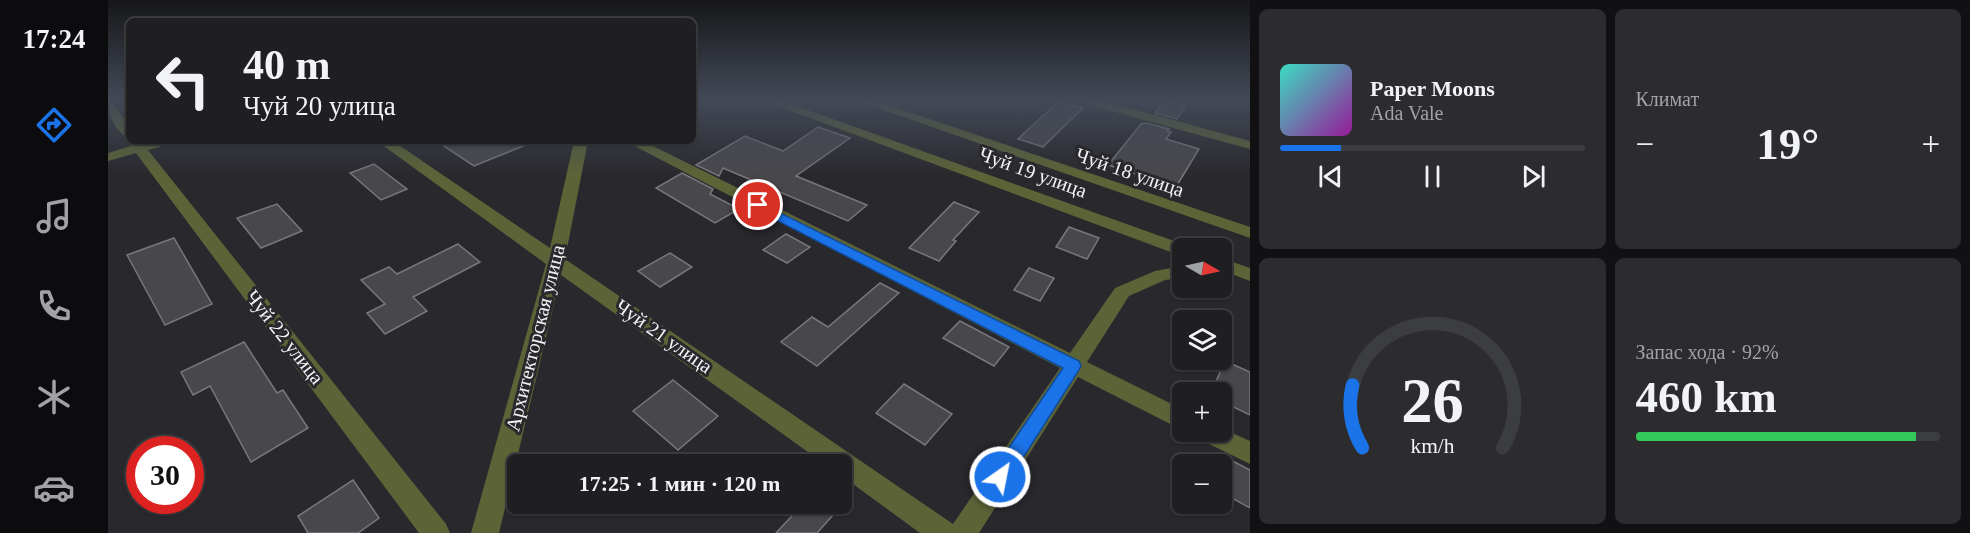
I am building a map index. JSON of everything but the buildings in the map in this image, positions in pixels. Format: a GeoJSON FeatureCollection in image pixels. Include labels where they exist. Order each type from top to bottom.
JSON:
{"type":"FeatureCollection","features":[{"type":"Feature","properties":{"kind":"street","name":"Чуй 19 улица"},"geometry":{"type":"LineString","coordinates":[[837,125],[1172,246]]}},
{"type":"Feature","properties":{"kind":"street","name":"Чуй 18 улица"},"geometry":{"type":"LineString","coordinates":[[934,125],[1250,233]]}},
{"type":"Feature","properties":{"kind":"street"},"geometry":{"type":"LineString","coordinates":[[1177,125],[1250,145]]}},
{"type":"Feature","properties":{"kind":"street"},"geometry":{"type":"LineString","coordinates":[[108,157],[129,144]]}},
{"type":"Feature","properties":{"kind":"street","name":"Чуй 22 улица"},"geometry":{"type":"LineString","coordinates":[[136,144],[436,533]]}},
{"type":"Feature","properties":{"kind":"street","name":"Чуй 21 улица"},"geometry":{"type":"LineString","coordinates":[[388,144],[943,533]]}},
{"type":"Feature","properties":{"kind":"street","name":"Архитекторская улица"},"geometry":{"type":"LineString","coordinates":[[485,533],[556,260],[580,144]]}},
{"type":"Feature","properties":{"kind":"street"},"geometry":{"type":"LineString","coordinates":[[638,144],[1172,415]]}},
{"type":"Feature","properties":{"kind":"street"},"geometry":{"type":"LineString","coordinates":[[1232,265],[1250,260]]}},
{"type":"Feature","properties":{"kind":"street"},"geometry":{"type":"LineString","coordinates":[[1232,269],[1250,275]]}},
{"type":"Feature","properties":{"kind":"street"},"geometry":{"type":"LineString","coordinates":[[963,533],[1122,292],[1161,274],[1172,273]]}},
{"type":"Feature","properties":{"kind":"street"},"geometry":{"type":"LineString","coordinates":[[1227,442],[1250,453]]}},
{"type":"Feature","properties":{"kind":"route"},"geometry":{"type":"LineString","coordinates":[[758,205],[1073,366],[1000,477]]}}]}
